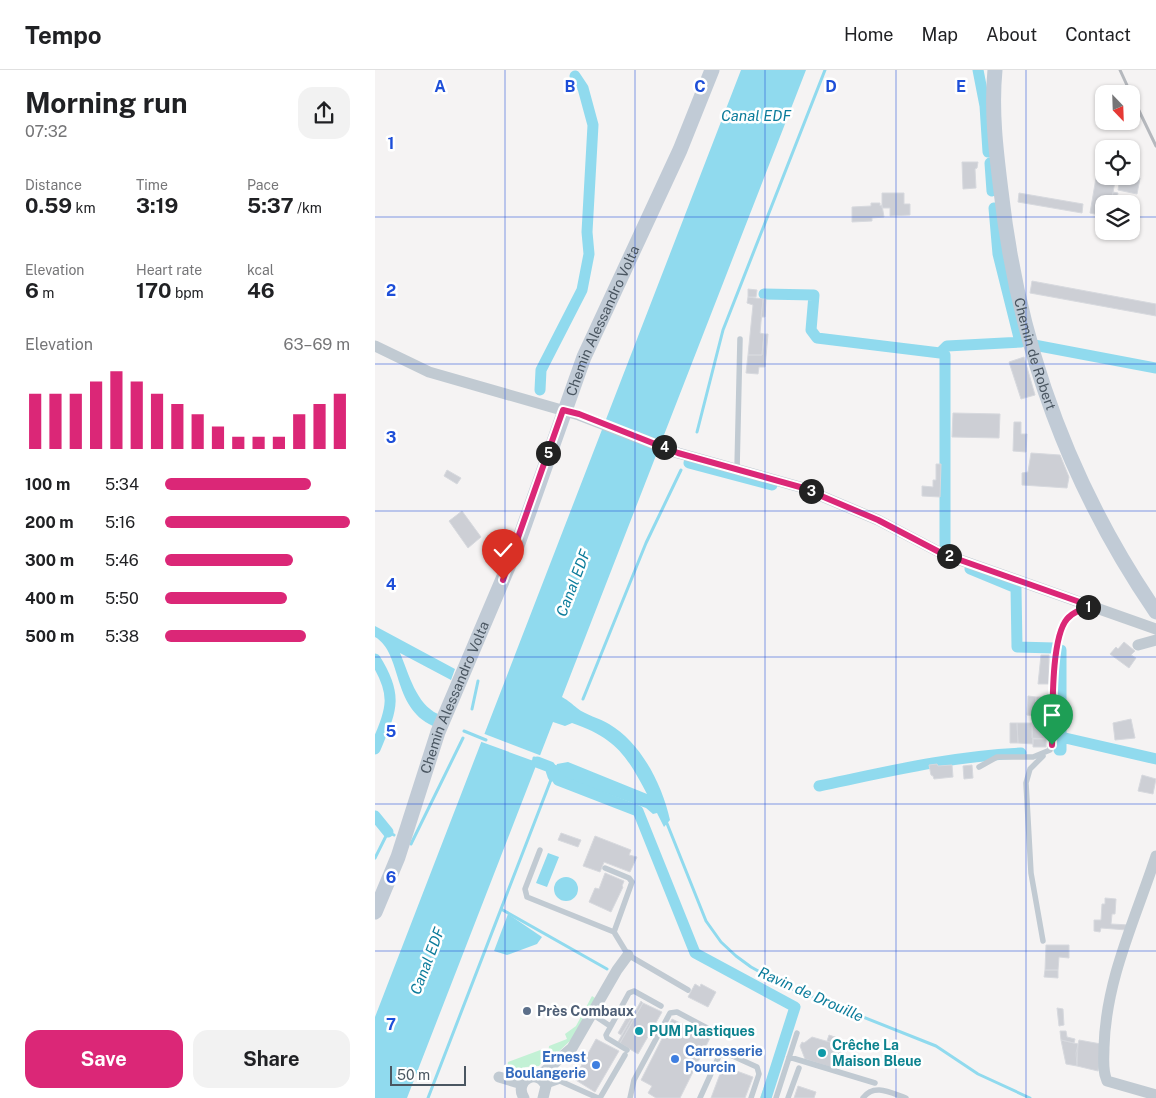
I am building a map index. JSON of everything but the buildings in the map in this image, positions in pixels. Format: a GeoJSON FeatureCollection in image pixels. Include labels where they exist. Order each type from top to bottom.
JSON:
{"type":"FeatureCollection","features":[{"type":"Feature","properties":{"kind":"main road","name":"Chemin Alessandro Volta"},"geometry":{"type":"LineString","coordinates":[[375,912],[398,857],[438,732],[517,546],[563,410],[584,357],[680,150],[711,70]]}},
{"type":"Feature","properties":{"kind":"main road","name":"Chemin de Robert"},"geometry":{"type":"LineString","coordinates":[[995,70],[995,130],[1008,252],[1026,329],[1059,432],[1082,487],[1127,569],[1156,612]]}},
{"type":"Feature","properties":{"kind":"street"},"geometry":{"type":"LineString","coordinates":[[375,346],[429,372],[579,414],[678,453],[800,487],[871,517],[943,554],[1156,629]]}},
{"type":"Feature","properties":{"kind":"street"},"geometry":{"type":"LineString","coordinates":[[1138,645],[1156,640]]}},
{"type":"Feature","properties":{"kind":"street"},"geometry":{"type":"LineString","coordinates":[[1156,856],[1114,974],[1105,1026],[1103,1070],[1107,1081],[1156,1094]]}},
{"type":"Feature","properties":{"kind":"street"},"geometry":{"type":"LineString","coordinates":[[524,1098],[521,1092],[522,1084],[527,1078],[546,1090],[592,1014],[596,994],[628,956]]}},
{"type":"Feature","properties":{"kind":"street"},"geometry":{"type":"LineString","coordinates":[[499,1077],[522,1084]]}},
{"type":"Feature","properties":{"kind":"lane"},"geometry":{"type":"LineString","coordinates":[[737,469],[740,339]]}},
{"type":"Feature","properties":{"kind":"lane"},"geometry":{"type":"LineString","coordinates":[[1043,942],[1030,864],[1026,783],[1030,769],[1052,745],[1056,651],[1059,633],[1063,624],[1072,614],[1091,606]]}},
{"type":"Feature","properties":{"kind":"lane"},"geometry":{"type":"LineString","coordinates":[[979,767],[997,757],[1033,757],[1047,752]]}},
{"type":"Feature","properties":{"kind":"lane"},"geometry":{"type":"LineString","coordinates":[[541,850],[525,889],[527,897],[614,932],[628,956],[688,990]]}},
{"type":"Feature","properties":{"kind":"lane"},"geometry":{"type":"LineString","coordinates":[[605,868],[629,878],[632,882],[614,932]]}},
{"type":"Feature","properties":{"kind":"lane"},"geometry":{"type":"LineString","coordinates":[[546,1090],[561,1081],[599,1098],[626,1052],[606,1036],[631,991],[661,1006]]}},
{"type":"Feature","properties":{"kind":"lane"},"geometry":{"type":"LineString","coordinates":[[630,1098],[634,1080],[670,1013],[677,1012],[709,1028]]}},
{"type":"Feature","properties":{"kind":"lane"},"geometry":{"type":"LineString","coordinates":[[592,1014],[610,1026]]}},
{"type":"Feature","properties":{"kind":"lane"},"geometry":{"type":"LineString","coordinates":[[797,1033],[776,1096],[787,1098],[799,1068]]}},
{"type":"Feature","properties":{"kind":"lane"},"geometry":{"type":"LineString","coordinates":[[700,1098],[719,1056],[726,1053],[757,1067],[759,1074],[751,1098]]}},
{"type":"Feature","properties":{"kind":"lane"},"geometry":{"type":"LineString","coordinates":[[789,1057],[875,1083]]}},
{"type":"Feature","properties":{"kind":"lane"},"geometry":{"type":"LineString","coordinates":[[863,1098],[868,1091],[875,1090],[906,1098]]}},
{"type":"Feature","properties":{"kind":"green space"},"geometry":{"type":"Polygon","coordinates":[[[592,996],[595,998],[573,1038],[551,1059],[548,1057],[549,1046],[567,1039],[565,1034],[576,1026],[592,996]]]}},
{"type":"Feature","properties":{"kind":"green space"},"geometry":{"type":"Polygon","coordinates":[[[543,1049],[545,1058],[539,1066],[526,1067],[517,1073],[507,1069],[508,1062],[543,1049]]]}},
{"type":"Feature","properties":{"kind":"green space"},"geometry":{"type":"Polygon","coordinates":[[[773,1062],[781,1065],[769,1098],[760,1098],[773,1062]]]}},
{"type":"Feature","properties":{"kind":"water","name":"Canal EDF"},"geometry":{"type":"Polygon","coordinates":[[[741,70],[806,70],[562,697],[588,715],[609,724],[631,742],[656,779],[670,820],[664,827],[657,813],[653,814],[646,808],[561,777],[555,769],[557,764],[568,762],[647,794],[625,758],[609,742],[599,735],[572,723],[565,726],[553,722],[407,1098],[375,1098],[375,1017],[741,70]]]}},
{"type":"Feature","properties":{"kind":"water"},"geometry":{"type":"Polygon","coordinates":[[[375,626],[455,669],[451,680],[400,653],[414,688],[424,703],[438,714],[433,726],[420,717],[410,706],[390,655],[384,645],[375,637],[375,626]]]}},
{"type":"Feature","properties":{"kind":"water"},"geometry":{"type":"Polygon","coordinates":[[[548,853],[559,857],[547,887],[536,883],[548,853]]]}},
{"type":"Feature","properties":{"kind":"water"},"geometry":{"type":"Polygon","coordinates":[[[566,877],[574,881],[578,889],[574,897],[566,901],[558,897],[554,889],[558,881],[566,877]]]}},
{"type":"Feature","properties":{"kind":"water"},"geometry":{"type":"Polygon","coordinates":[[[508,914],[542,937],[537,944],[507,955],[494,951],[508,914]]]}},
{"type":"Feature","properties":{"kind":"pier"},"geometry":{"type":"Polygon","coordinates":[[[482,733],[542,756],[539,763],[479,741],[482,733]]]}},
{"type":"Feature","properties":{"kind":"waterway"},"geometry":{"type":"LineString","coordinates":[[697,432],[723,330],[825,70]]}},
{"type":"Feature","properties":{"kind":"waterway"},"geometry":{"type":"LineString","coordinates":[[978,70],[985,106],[988,152]]}},
{"type":"Feature","properties":{"kind":"waterway"},"geometry":{"type":"LineString","coordinates":[[540,390],[541,370],[582,290],[589,254],[587,232],[593,125],[583,88],[575,76]]}},
{"type":"Feature","properties":{"kind":"waterway"},"geometry":{"type":"LineString","coordinates":[[990,163],[992,191]]}},
{"type":"Feature","properties":{"kind":"waterway"},"geometry":{"type":"LineString","coordinates":[[994,208],[998,254],[1020,342]]}},
{"type":"Feature","properties":{"kind":"waterway"},"geometry":{"type":"LineString","coordinates":[[764,294],[814,295],[811,330],[817,338],[940,353],[947,346],[1021,342]]}},
{"type":"Feature","properties":{"kind":"waterway"},"geometry":{"type":"LineString","coordinates":[[1034,345],[1156,368]]}},
{"type":"Feature","properties":{"kind":"waterway"},"geometry":{"type":"LineString","coordinates":[[940,353],[945,355],[945,549]]}},
{"type":"Feature","properties":{"kind":"waterway"},"geometry":{"type":"LineString","coordinates":[[689,463],[772,485]]}},
{"type":"Feature","properties":{"kind":"waterway"},"geometry":{"type":"LineString","coordinates":[[583,699],[646,543],[681,470]]}},
{"type":"Feature","properties":{"kind":"waterway"},"geometry":{"type":"LineString","coordinates":[[970,569],[1016,588],[1017,647],[1054,648]]}},
{"type":"Feature","properties":{"kind":"waterway"},"geometry":{"type":"LineString","coordinates":[[1061,650],[1061,737]]}},
{"type":"Feature","properties":{"kind":"waterway"},"geometry":{"type":"LineString","coordinates":[[375,659],[383,672],[390,694],[388,713],[375,749]]}},
{"type":"Feature","properties":{"kind":"waterway"},"geometry":{"type":"LineString","coordinates":[[472,709],[478,681]]}},
{"type":"Feature","properties":{"kind":"waterway"},"geometry":{"type":"LineString","coordinates":[[464,731],[486,740]]}},
{"type":"Feature","properties":{"kind":"waterway"},"geometry":{"type":"LineString","coordinates":[[1059,750],[1061,750],[1061,737],[1156,759]]}},
{"type":"Feature","properties":{"kind":"waterway"},"geometry":{"type":"LineString","coordinates":[[411,844],[463,738]]}},
{"type":"Feature","properties":{"kind":"waterway"},"geometry":{"type":"LineString","coordinates":[[819,786],[944,761],[1021,753]]}},
{"type":"Feature","properties":{"kind":"waterway"},"geometry":{"type":"LineString","coordinates":[[534,758],[559,768]]}},
{"type":"Feature","properties":{"kind":"waterway"},"geometry":{"type":"LineString","coordinates":[[537,762],[550,767],[553,776],[556,775],[558,780],[638,811],[695,953],[795,1007],[766,1098]]}},
{"type":"Feature","properties":{"kind":"waterway"},"geometry":{"type":"LineString","coordinates":[[428,1098],[552,777]]}},
{"type":"Feature","properties":{"kind":"waterway"},"geometry":{"type":"LineString","coordinates":[[375,816],[388,832]]}},
{"type":"Feature","properties":{"kind":"waterway","name":"Ravin de Drouille"},"geometry":{"type":"LineString","coordinates":[[666,821],[706,921],[721,942],[736,956],[751,967],[785,986],[936,1046],[978,1074],[1030,1098]]}},
{"type":"Feature","properties":{"kind":"waterway"},"geometry":{"type":"LineString","coordinates":[[375,858],[388,832],[394,835]]}},
{"type":"Feature","properties":{"kind":"waterway"},"geometry":{"type":"LineString","coordinates":[[501,909],[607,969]]}},
{"type":"Feature","properties":{"kind":"railway"},"geometry":{"type":"LineString","coordinates":[[1120,70],[1127,85]]}},
{"type":"Feature","properties":{"kind":"railway"},"geometry":{"type":"LineString","coordinates":[[1140,113],[1156,146]]}},
{"type":"Feature","properties":{"kind":"place","name":"Près Combaux"},"geometry":{"type":"Point","coordinates":[527,1011]}},
{"type":"Feature","properties":{"kind":"place","name":"PUM Plastiques"},"geometry":{"type":"Point","coordinates":[639,1031]}},
{"type":"Feature","properties":{"kind":"place","name":"Crêche La Maison Bleue"},"geometry":{"type":"Point","coordinates":[822,1053]}},
{"type":"Feature","properties":{"kind":"place","name":"Carrosserie Pourcin"},"geometry":{"type":"Point","coordinates":[675,1059]}},
{"type":"Feature","properties":{"kind":"place","name":"Ernest Boulangerie"},"geometry":{"type":"Point","coordinates":[596,1065]}},
{"type":"Feature","properties":{"kind":"route"},"geometry":{"type":"LineString","coordinates":[[503,580],[517,546],[563,410],[579,414],[678,453],[783,481],[832,499],[878,520],[943,554],[1091,606],[1072,614],[1063,624],[1059,633],[1056,651],[1052,745]]}}]}
